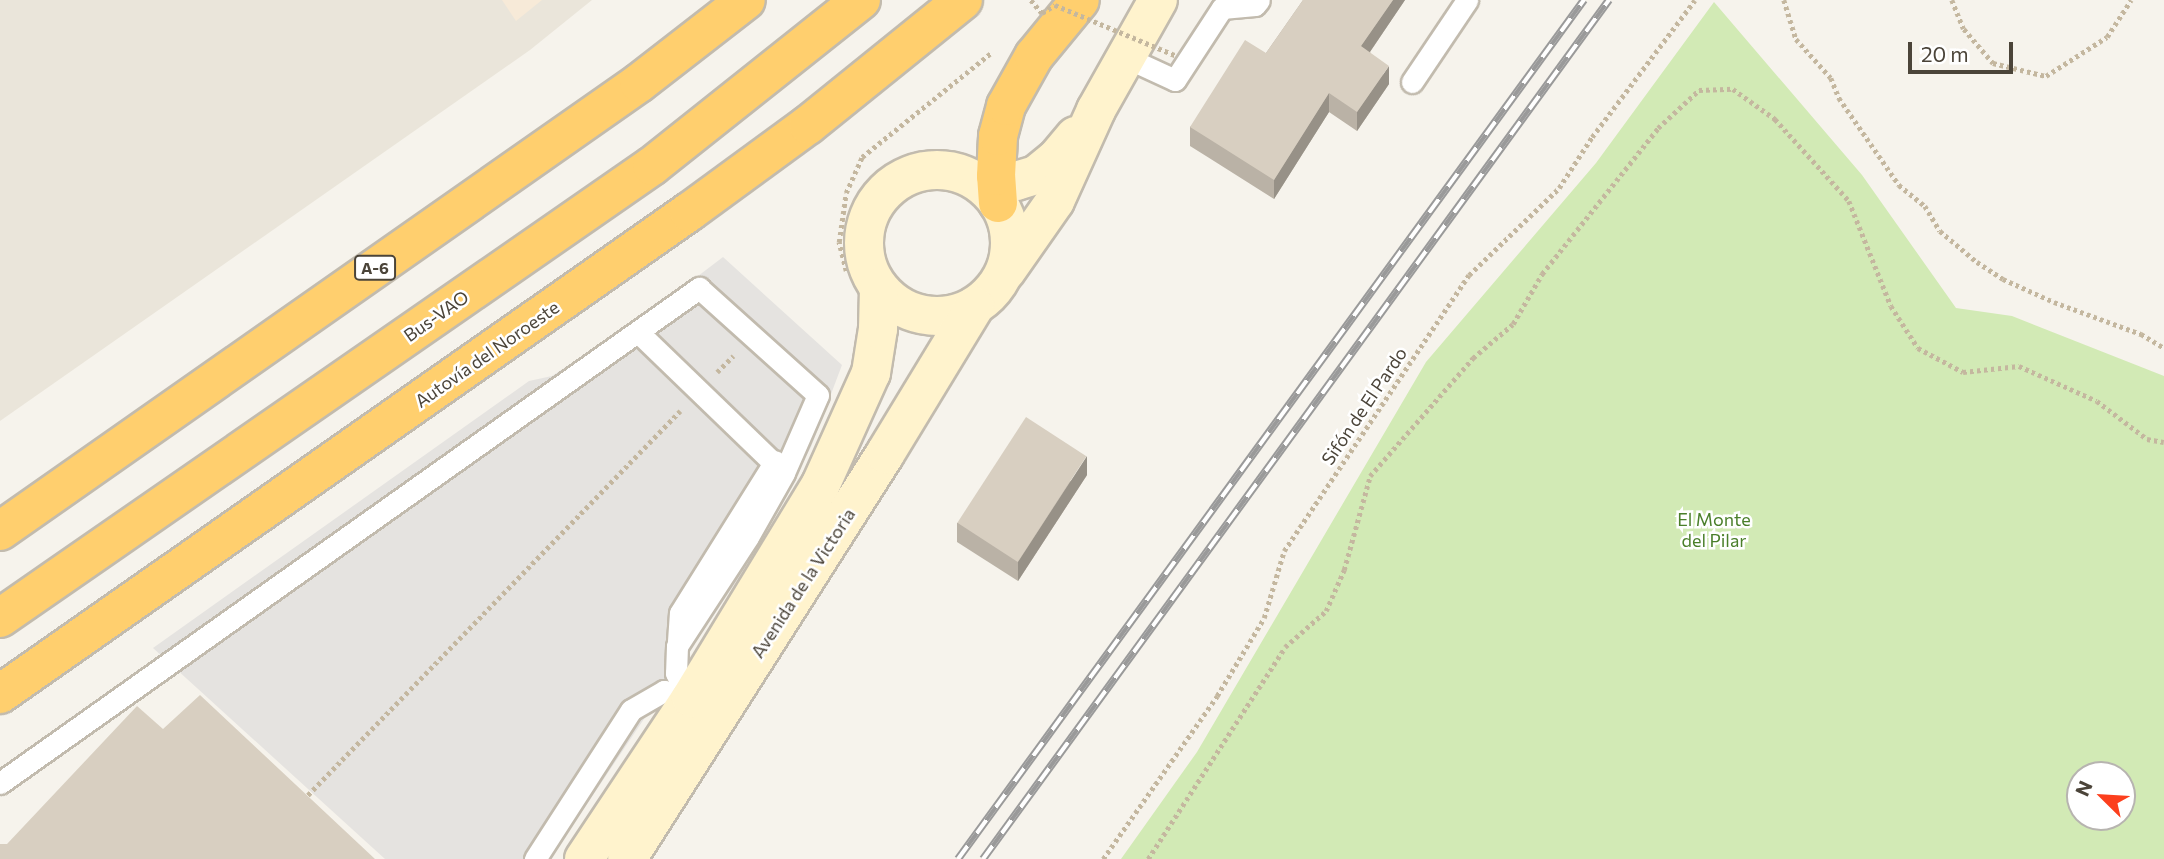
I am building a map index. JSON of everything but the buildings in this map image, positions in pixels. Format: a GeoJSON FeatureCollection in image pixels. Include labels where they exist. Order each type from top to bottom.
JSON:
{"type":"FeatureCollection","features":[{"type":"Feature","properties":{"kind":"highway","name":"A-6"},"geometry":{"type":"LineString","coordinates":[[0,531],[639,83],[746,0]]}},
{"type":"Feature","properties":{"kind":"highway","name":"Bus-VAO"},"geometry":{"type":"LineString","coordinates":[[0,618],[652,166],[861,0]]}},
{"type":"Feature","properties":{"kind":"highway","name":"Autovía del Noroeste"},"geometry":{"type":"LineString","coordinates":[[0,694],[678,220],[808,125],[963,0]]}},
{"type":"Feature","properties":{"kind":"highway"},"geometry":{"type":"LineString","coordinates":[[992,190],[998,136],[1006,106],[1034,56],[1080,0]]}},
{"type":"Feature","properties":{"kind":"street"},"geometry":{"type":"LineString","coordinates":[[1003,275],[1010,255],[1010,237],[992,190],[961,174],[938,170],[915,173],[894,184],[878,200],[867,221],[864,244],[868,267],[879,288],[904,308],[934,317],[956,314],[975,306],[992,293],[1055,201],[1096,110],[1158,0]]}},
{"type":"Feature","properties":{"kind":"street"},"geometry":{"type":"LineString","coordinates":[[992,190],[1036,175],[1056,159],[1096,110]]}},
{"type":"Feature","properties":{"kind":"street","name":"Avenida de la Victoria"},"geometry":{"type":"LineString","coordinates":[[584,859],[691,698],[821,484],[860,402],[875,351],[879,288]]}},
{"type":"Feature","properties":{"kind":"street","name":"Avenida de la Victoria"},"geometry":{"type":"LineString","coordinates":[[627,859],[975,306]]}},
{"type":"Feature","properties":{"kind":"lane"},"geometry":{"type":"LineString","coordinates":[[1125,57],[1175,80],[1223,8],[1255,5],[1259,0]]}},
{"type":"Feature","properties":{"kind":"lane"},"geometry":{"type":"LineString","coordinates":[[1412,82],[1467,0]]}},
{"type":"Feature","properties":{"kind":"lane"},"geometry":{"type":"LineString","coordinates":[[0,783],[699,288],[818,395],[779,467],[748,537],[677,646],[676,673],[691,698],[695,714],[684,741],[609,859]]}},
{"type":"Feature","properties":{"kind":"lane"},"geometry":{"type":"LineString","coordinates":[[639,333],[779,467]]}},
{"type":"Feature","properties":{"kind":"lane"},"geometry":{"type":"LineString","coordinates":[[535,859],[631,710],[664,691],[691,698],[712,693],[797,563],[825,546]]}},
{"type":"Feature","properties":{"kind":"path"},"geometry":{"type":"LineString","coordinates":[[1031,0],[1042,13]]}},
{"type":"Feature","properties":{"kind":"path","name":"Sifón de El Pardo"},"geometry":{"type":"LineString","coordinates":[[1103,859],[1217,696],[1264,618],[1284,551],[1469,275],[1559,188],[1592,137],[1695,0]]}},
{"type":"Feature","properties":{"kind":"path"},"geometry":{"type":"LineString","coordinates":[[1784,0],[1796,39],[1831,78],[1839,98],[1899,186],[1924,206],[1940,231],[2003,279],[2054,302],[2141,334],[2164,348]]}},
{"type":"Feature","properties":{"kind":"path"},"geometry":{"type":"LineString","coordinates":[[1952,0],[1964,29],[1993,62],[2046,76],[2107,37],[2131,0]]}},
{"type":"Feature","properties":{"kind":"path"},"geometry":{"type":"LineString","coordinates":[[1036,18],[1055,5],[1177,56]]}},
{"type":"Feature","properties":{"kind":"path"},"geometry":{"type":"LineString","coordinates":[[862,157],[1002,44]]}},
{"type":"Feature","properties":{"kind":"path"},"geometry":{"type":"LineString","coordinates":[[1148,859],[1285,647],[1326,611],[1344,570],[1370,476],[1473,358],[1513,324],[1542,274],[1658,128],[1699,90],[1733,89],[1775,119],[1849,201],[1891,306],[1918,348],[1963,372],[2019,366],[2097,401],[2147,439],[2164,442]]}},
{"type":"Feature","properties":{"kind":"path"},"geometry":{"type":"LineString","coordinates":[[295,808],[753,336]]}},
{"type":"Feature","properties":{"kind":"shaded area"},"geometry":{"type":"Polygon","coordinates":[[[0,0],[592,0],[530,50],[0,421],[0,0]]]}},
{"type":"Feature","properties":{"kind":"shaded area"},"geometry":{"type":"Polygon","coordinates":[[[502,0],[542,0],[516,21],[502,0]]]}},
{"type":"Feature","properties":{"kind":"shaded area"},"geometry":{"type":"Polygon","coordinates":[[[723,257],[842,365],[811,447],[742,573],[550,859],[385,859],[153,648],[529,381],[552,376],[660,305],[723,257]]]}},
{"type":"Feature","properties":{"kind":"green space","name":"El Monte del Pilar"},"geometry":{"type":"Polygon","coordinates":[[[1714,2],[1862,175],[1956,308],[2012,316],[2164,376],[2164,859],[1121,859],[1197,752],[1426,362],[1596,163],[1714,2]]]}},
{"type":"Feature","properties":{"kind":"railway"},"geometry":{"type":"LineString","coordinates":[[958,859],[1584,0]]}},
{"type":"Feature","properties":{"kind":"railway"},"geometry":{"type":"LineString","coordinates":[[983,859],[1609,0]]}}]}
